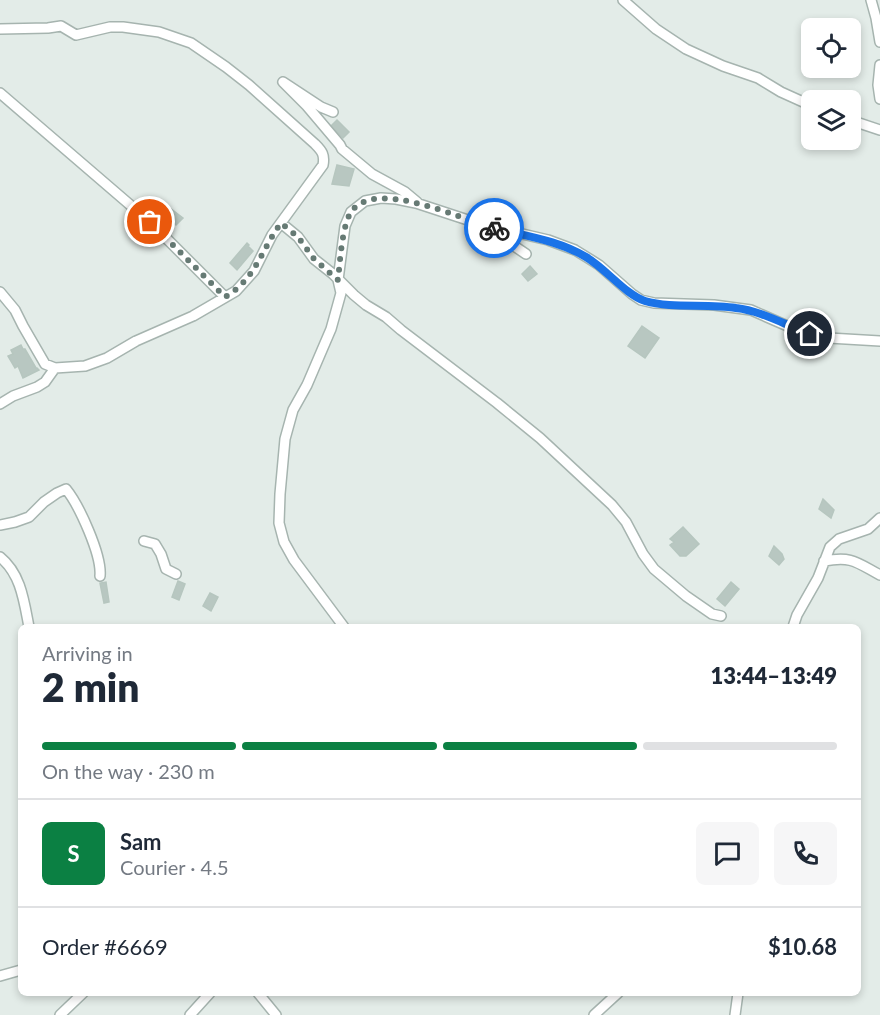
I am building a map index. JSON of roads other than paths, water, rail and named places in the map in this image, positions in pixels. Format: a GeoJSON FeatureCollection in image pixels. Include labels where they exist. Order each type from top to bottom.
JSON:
{"type":"FeatureCollection","features":[{"type":"Feature","properties":{"kind":"street"},"geometry":{"type":"LineString","coordinates":[[623,0],[656,29],[686,49],[723,66],[758,78],[801,101]]}},
{"type":"Feature","properties":{"kind":"street"},"geometry":{"type":"LineString","coordinates":[[871,0],[880,42]]}},
{"type":"Feature","properties":{"kind":"street"},"geometry":{"type":"LineString","coordinates":[[0,29],[61,26],[76,34],[123,27],[159,32],[191,43],[249,85],[323,152],[324,158],[323,165],[272,235],[254,271],[236,291],[193,316],[136,340],[107,358],[85,366],[55,368],[45,364],[15,310],[0,292]]}},
{"type":"Feature","properties":{"kind":"street"},"geometry":{"type":"LineString","coordinates":[[880,65],[878,85],[880,99]]}},
{"type":"Feature","properties":{"kind":"street"},"geometry":{"type":"LineString","coordinates":[[333,112],[321,107],[283,82],[307,106],[342,149],[372,174],[405,192],[419,204]]}},
{"type":"Feature","properties":{"kind":"street"},"geometry":{"type":"LineString","coordinates":[[0,93],[150,222],[225,297]]}},
{"type":"Feature","properties":{"kind":"street"},"geometry":{"type":"LineString","coordinates":[[861,124],[880,130]]}},
{"type":"Feature","properties":{"kind":"street"},"geometry":{"type":"LineString","coordinates":[[342,624],[294,560],[284,542],[279,523],[285,439],[293,410],[307,385],[331,329],[341,293],[338,280],[345,226],[351,212],[364,201],[381,198],[396,199],[480,224],[548,240],[575,250],[599,265],[642,300],[654,303],[714,305],[751,310],[810,334],[829,338],[880,341]]}},
{"type":"Feature","properties":{"kind":"street"},"geometry":{"type":"LineString","coordinates":[[281,223],[298,237],[314,259],[360,300],[386,317],[540,438],[612,505],[626,522],[654,569],[686,596],[712,614],[721,616]]}},
{"type":"Feature","properties":{"kind":"street"},"geometry":{"type":"LineString","coordinates":[[480,224],[526,254]]}},
{"type":"Feature","properties":{"kind":"street"},"geometry":{"type":"LineString","coordinates":[[0,404],[45,382],[55,368]]}},
{"type":"Feature","properties":{"kind":"street"},"geometry":{"type":"LineString","coordinates":[[0,525],[29,517],[57,492],[66,489],[77,506],[92,543],[101,568],[100,576]]}},
{"type":"Feature","properties":{"kind":"street"},"geometry":{"type":"LineString","coordinates":[[794,624],[818,578],[830,547],[839,538],[868,529],[880,518]]}},
{"type":"Feature","properties":{"kind":"street"},"geometry":{"type":"LineString","coordinates":[[144,541],[155,543],[166,569],[176,574]]}},
{"type":"Feature","properties":{"kind":"street"},"geometry":{"type":"LineString","coordinates":[[0,557],[16,574],[28,624]]}},
{"type":"Feature","properties":{"kind":"street"},"geometry":{"type":"LineString","coordinates":[[824,561],[850,559],[880,575]]}},
{"type":"Feature","properties":{"kind":"street"},"geometry":{"type":"LineString","coordinates":[[0,976],[18,971]]}},
{"type":"Feature","properties":{"kind":"street"},"geometry":{"type":"LineString","coordinates":[[60,1015],[80,996]]}},
{"type":"Feature","properties":{"kind":"street"},"geometry":{"type":"LineString","coordinates":[[190,1015],[207,996]]}},
{"type":"Feature","properties":{"kind":"street"},"geometry":{"type":"LineString","coordinates":[[260,996],[276,1015]]}},
{"type":"Feature","properties":{"kind":"street"},"geometry":{"type":"LineString","coordinates":[[594,1015],[615,996]]}},
{"type":"Feature","properties":{"kind":"street"},"geometry":{"type":"LineString","coordinates":[[735,1015],[738,996]]}}]}
